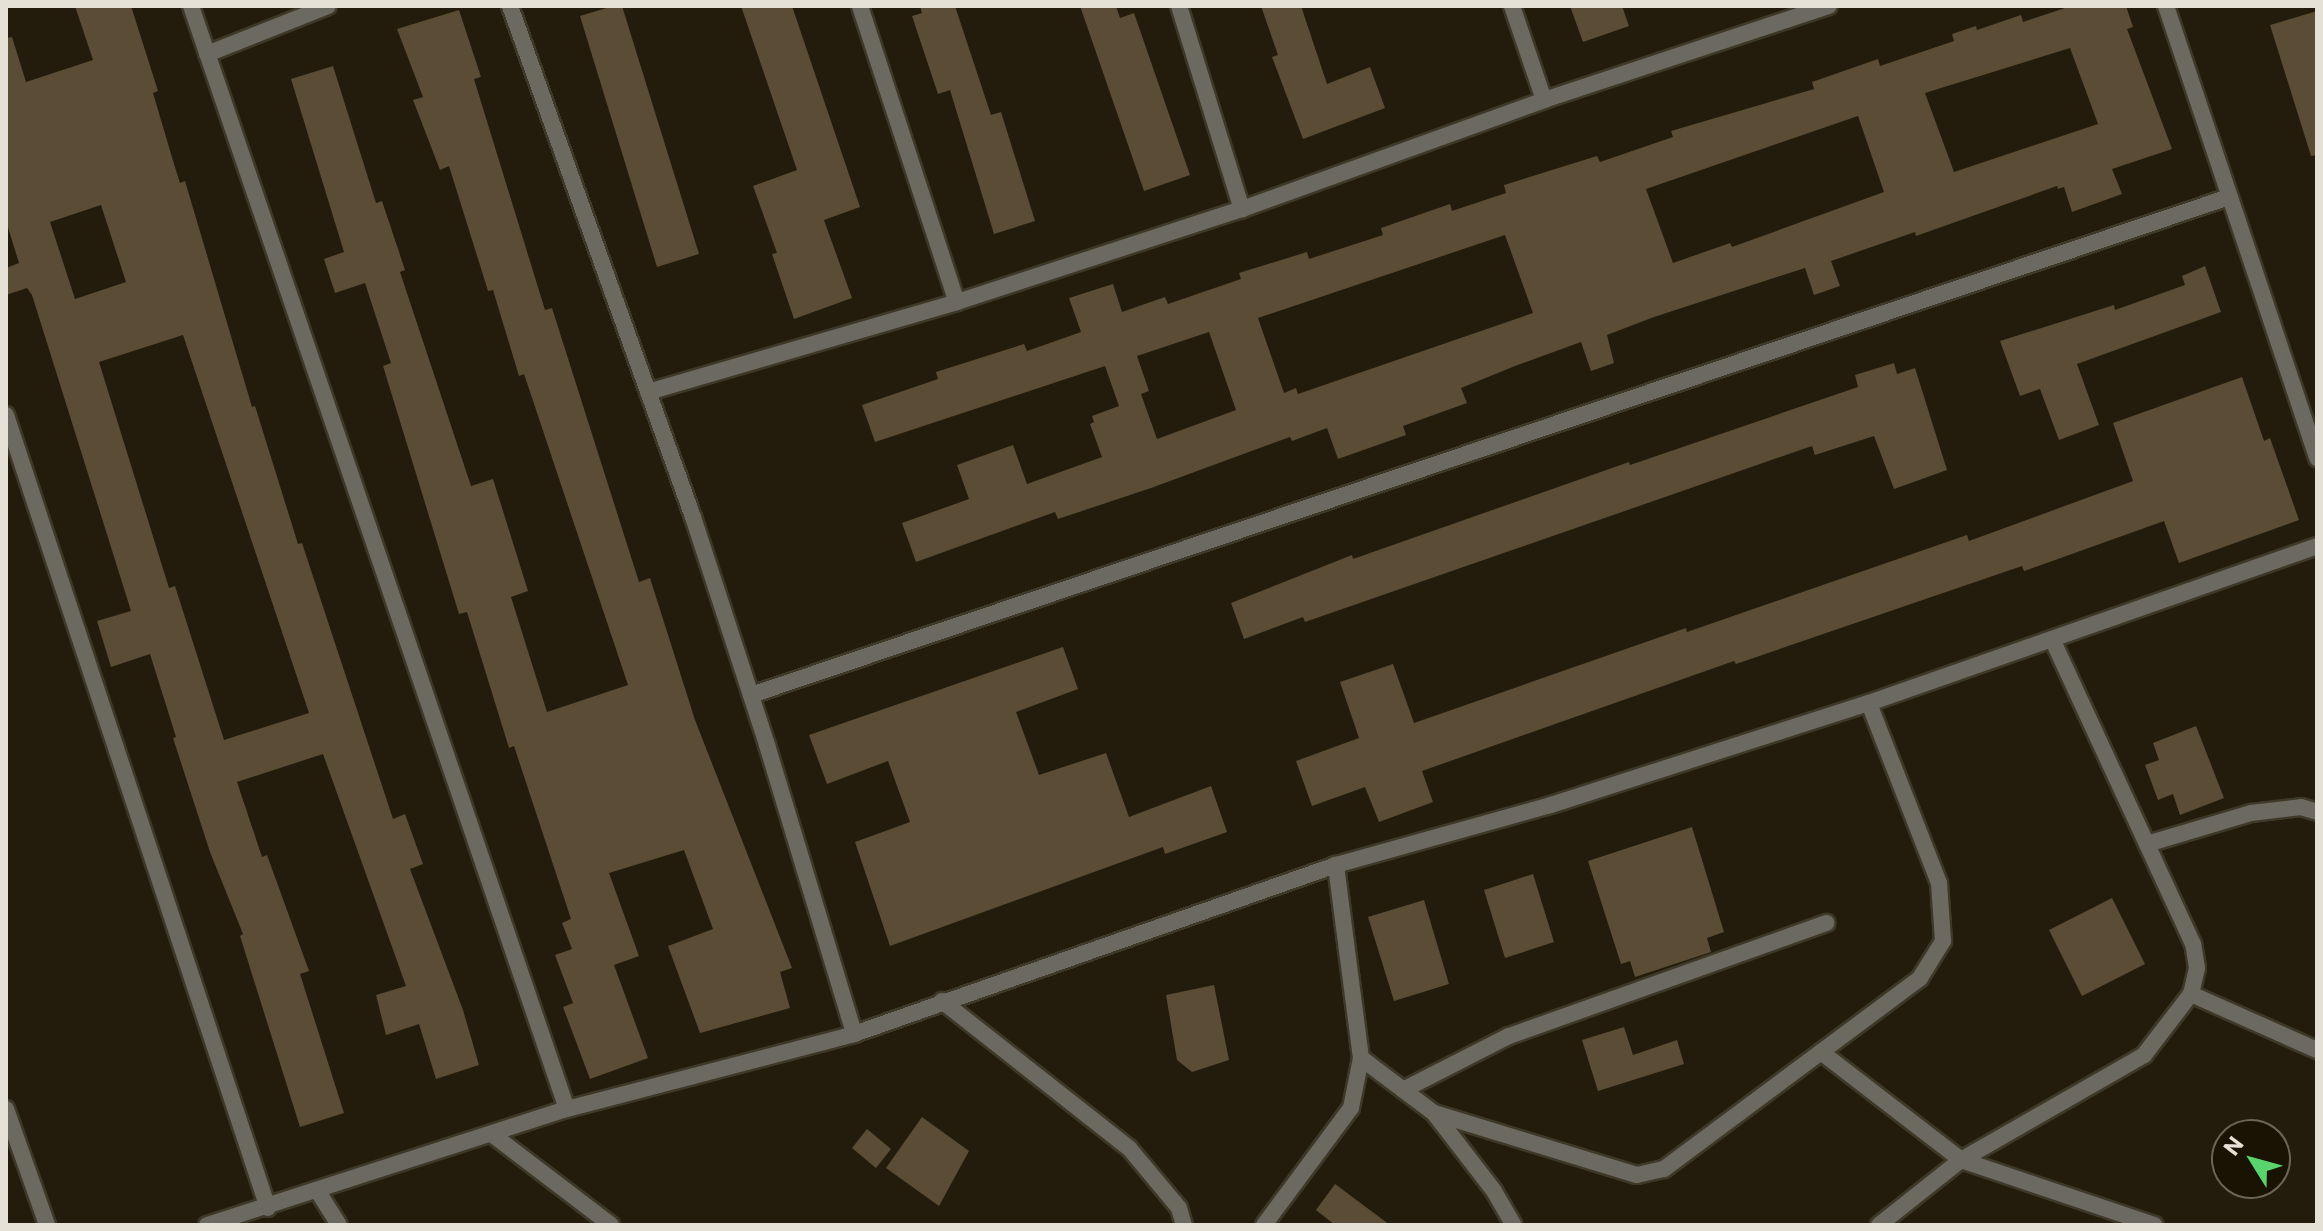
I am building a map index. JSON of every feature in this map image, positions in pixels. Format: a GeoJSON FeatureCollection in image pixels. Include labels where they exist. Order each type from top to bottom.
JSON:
{"type":"FeatureCollection","features":[{"type":"Feature","properties":{"kind":"street"},"geometry":{"type":"LineString","coordinates":[[191,6],[567,1109]]}},
{"type":"Feature","properties":{"kind":"street"},"geometry":{"type":"LineString","coordinates":[[207,54],[328,6]]}},
{"type":"Feature","properties":{"kind":"street"},"geometry":{"type":"LineString","coordinates":[[510,6],[648,392],[751,695],[854,1034]]}},
{"type":"Feature","properties":{"kind":"street"},"geometry":{"type":"LineString","coordinates":[[860,6],[957,302]]}},
{"type":"Feature","properties":{"kind":"street"},"geometry":{"type":"LineString","coordinates":[[1179,6],[1242,209]]}},
{"type":"Feature","properties":{"kind":"street"},"geometry":{"type":"LineString","coordinates":[[1512,6],[1544,100]]}},
{"type":"Feature","properties":{"kind":"street"},"geometry":{"type":"LineString","coordinates":[[648,392],[957,302],[1242,209],[1544,100],[1829,6]]}},
{"type":"Feature","properties":{"kind":"street"},"geometry":{"type":"LineString","coordinates":[[2166,6],[2317,458]]}},
{"type":"Feature","properties":{"kind":"street"},"geometry":{"type":"LineString","coordinates":[[751,695],[2229,197]]}},
{"type":"Feature","properties":{"kind":"street"},"geometry":{"type":"LineString","coordinates":[[6,415],[268,1208]]}},
{"type":"Feature","properties":{"kind":"street"},"geometry":{"type":"LineString","coordinates":[[207,1225],[268,1208],[567,1109],[854,1034],[1336,865],[1551,805],[1869,703],[2317,546]]}},
{"type":"Feature","properties":{"kind":"street"},"geometry":{"type":"LineString","coordinates":[[1879,1225],[1961,1160],[2144,1055],[2191,994],[2197,968],[2193,944],[2052,639]]}},
{"type":"Feature","properties":{"kind":"street"},"geometry":{"type":"LineString","coordinates":[[1434,1113],[1637,1175],[1664,1169],[1920,978],[1943,941],[1939,883],[1869,703]]}},
{"type":"Feature","properties":{"kind":"street"},"geometry":{"type":"LineString","coordinates":[[2147,844],[2251,813],[2301,807],[2317,812]]}},
{"type":"Feature","properties":{"kind":"street"},"geometry":{"type":"LineString","coordinates":[[1264,1225],[1351,1108],[1361,1058],[1336,865]]}},
{"type":"Feature","properties":{"kind":"street"},"geometry":{"type":"LineString","coordinates":[[1403,1090],[1509,1036],[1827,923]]}},
{"type":"Feature","properties":{"kind":"street"},"geometry":{"type":"LineString","coordinates":[[2191,994],[2317,1050]]}},
{"type":"Feature","properties":{"kind":"street"},"geometry":{"type":"LineString","coordinates":[[942,1001],[1129,1148],[1179,1208],[1184,1225]]}},
{"type":"Feature","properties":{"kind":"street"},"geometry":{"type":"LineString","coordinates":[[1821,1052],[1961,1160],[2154,1225]]}},
{"type":"Feature","properties":{"kind":"street"},"geometry":{"type":"LineString","coordinates":[[1361,1058],[1434,1113],[1494,1191],[1514,1225]]}},
{"type":"Feature","properties":{"kind":"street"},"geometry":{"type":"LineString","coordinates":[[6,1109],[47,1225]]}},
{"type":"Feature","properties":{"kind":"street"},"geometry":{"type":"LineString","coordinates":[[493,1135],[611,1225]]}},
{"type":"Feature","properties":{"kind":"street"},"geometry":{"type":"LineString","coordinates":[[317,1190],[339,1225]]}},
{"type":"Feature","properties":{"kind":"building"},"geometry":{"type":"Polygon","coordinates":[[[75,6],[131,6],[158,91],[153,93],[174,164],[180,183],[185,181],[252,407],[255,406],[298,544],[302,543],[393,819],[405,814],[423,864],[410,869],[463,1010],[479,1065],[436,1079],[419,1024],[386,1035],[376,995],[406,986],[323,754],[237,782],[262,857],[267,855],[309,971],[300,974],[344,1113],[300,1127],[240,936],[243,934],[210,852],[150,654],[111,667],[97,621],[131,611],[32,295],[27,288],[6,295],[6,268],[19,263],[6,221],[6,38],[12,37],[26,82],[93,60],[75,6]],[[101,205],[50,222],[75,299],[126,282],[101,205]],[[183,335],[99,362],[169,588],[175,586],[224,740],[309,713],[183,335]]]}},
{"type":"Feature","properties":{"kind":"building"},"geometry":{"type":"Polygon","coordinates":[[[622,6],[699,254],[657,267],[580,16],[622,6]]]}},
{"type":"Feature","properties":{"kind":"building"},"geometry":{"type":"Polygon","coordinates":[[[741,6],[792,6],[860,207],[824,220],[852,298],[794,319],[772,254],[777,253],[753,186],[797,170],[741,6]]]}},
{"type":"Feature","properties":{"kind":"building"},"geometry":{"type":"Polygon","coordinates":[[[920,6],[955,6],[991,115],[1001,112],[1035,221],[994,234],[950,90],[938,94],[912,16],[922,13],[920,6]]]}},
{"type":"Feature","properties":{"kind":"building"},"geometry":{"type":"Polygon","coordinates":[[[1080,6],[1116,6],[1120,18],[1134,13],[1190,175],[1144,191],[1080,6]]]}},
{"type":"Feature","properties":{"kind":"building"},"geometry":{"type":"Polygon","coordinates":[[[1261,6],[1301,6],[1327,84],[1370,67],[1385,108],[1303,139],[1272,57],[1278,55],[1261,6]]]}},
{"type":"Feature","properties":{"kind":"building"},"geometry":{"type":"Polygon","coordinates":[[[1570,6],[1622,6],[1629,26],[1583,42],[1570,6]]]}},
{"type":"Feature","properties":{"kind":"building"},"geometry":{"type":"Polygon","coordinates":[[[2071,6],[2126,6],[2133,27],[2127,29],[2172,149],[2112,169],[2122,194],[2072,212],[2064,187],[2058,189],[2057,186],[1916,236],[1915,232],[1831,261],[1840,286],[1814,295],[1805,268],[1607,335],[1614,363],[1591,371],[1581,342],[1515,366],[1461,388],[1467,403],[1403,426],[1406,435],[1338,459],[1327,428],[1292,441],[1290,437],[1151,488],[1058,519],[1055,512],[916,562],[902,523],[969,499],[957,465],[1013,445],[1027,484],[1102,457],[1090,424],[1094,422],[1092,416],[1119,406],[1105,366],[875,442],[862,405],[938,379],[936,372],[1024,344],[1027,351],[1081,332],[1069,298],[1113,284],[1122,312],[1165,297],[1168,304],[1241,279],[1239,273],[1307,252],[1309,259],[1383,235],[1381,228],[1450,204],[1452,211],[1506,193],[1504,185],[1597,156],[1600,162],[1673,137],[1671,131],[1814,89],[1812,82],[1878,59],[1880,66],[1954,41],[1952,34],[1976,26],[1977,30],[2021,15],[2023,22],[2071,6]],[[2070,48],[1925,93],[1954,172],[2098,124],[2070,48]],[[1858,116],[1646,189],[1673,263],[1730,243],[1732,247],[1884,192],[1858,116]],[[1505,235],[1258,318],[1284,393],[1296,388],[1298,394],[1533,313],[1505,235]],[[1209,332],[1137,356],[1149,391],[1141,394],[1157,439],[1236,410],[1209,332]]]}},
{"type":"Feature","properties":{"kind":"building"},"geometry":{"type":"Polygon","coordinates":[[[459,10],[481,77],[474,79],[545,310],[552,308],[639,582],[650,578],[695,720],[792,968],[780,972],[790,1008],[700,1033],[668,946],[713,929],[684,850],[609,873],[639,956],[614,965],[648,1058],[590,1079],[563,1007],[573,1003],[555,955],[572,949],[562,923],[571,919],[514,746],[509,748],[467,612],[459,614],[383,366],[391,363],[365,283],[335,293],[324,259],[344,252],[291,79],[333,66],[376,203],[382,201],[405,270],[400,272],[471,486],[493,479],[528,591],[511,597],[547,712],[628,685],[524,374],[519,376],[493,290],[488,291],[449,166],[440,170],[413,100],[423,97],[397,29],[459,10]]]}},
{"type":"Feature","properties":{"kind":"building"},"geometry":{"type":"Polygon","coordinates":[[[2317,11],[2317,155],[2311,156],[2270,25],[2317,11]]]}},
{"type":"Feature","properties":{"kind":"building"},"geometry":{"type":"Polygon","coordinates":[[[2205,266],[2221,312],[2077,364],[2099,425],[2059,440],[2040,389],[2020,396],[2000,341],[2114,305],[2115,310],[2185,285],[2182,276],[2205,266]]]}},
{"type":"Feature","properties":{"kind":"building"},"geometry":{"type":"Polygon","coordinates":[[[1894,363],[1897,374],[1915,368],[1947,470],[1894,489],[1874,436],[1815,455],[1812,446],[1305,622],[1303,617],[1244,639],[1231,603],[1352,555],[1353,559],[1629,462],[1630,465],[1858,387],[1855,375],[1894,363]]]}},
{"type":"Feature","properties":{"kind":"building"},"geometry":{"type":"Polygon","coordinates":[[[2242,377],[2264,441],[2270,438],[2299,520],[2179,563],[2164,521],[2024,571],[2022,566],[1736,664],[1734,661],[1422,771],[1433,802],[1379,822],[1365,787],[1312,806],[1296,761],[1359,738],[1340,682],[1393,664],[1414,723],[1967,535],[1969,541],[2133,481],[2113,423],[2242,377]]]}},
{"type":"Feature","properties":{"kind":"building"},"geometry":{"type":"Polygon","coordinates":[[[1063,647],[1078,689],[1016,712],[1039,775],[1106,753],[1129,817],[1211,786],[1227,832],[1165,854],[1163,847],[890,946],[855,842],[910,822],[888,761],[827,784],[809,735],[1063,647]]]}},
{"type":"Feature","properties":{"kind":"building"},"geometry":{"type":"Polygon","coordinates":[[[2196,726],[2224,798],[2180,815],[2173,794],[2158,800],[2145,765],[2159,760],[2153,743],[2196,726]]]}},
{"type":"Feature","properties":{"kind":"building"},"geometry":{"type":"Polygon","coordinates":[[[1692,827],[1724,932],[1707,938],[1711,952],[1635,977],[1630,961],[1621,964],[1588,861],[1692,827]]]}},
{"type":"Feature","properties":{"kind":"building"},"geometry":{"type":"Polygon","coordinates":[[[1533,874],[1554,942],[1505,958],[1484,890],[1533,874]]]}},
{"type":"Feature","properties":{"kind":"building"},"geometry":{"type":"Polygon","coordinates":[[[2112,898],[2145,964],[2082,996],[2049,930],[2112,898]]]}},
{"type":"Feature","properties":{"kind":"building"},"geometry":{"type":"Polygon","coordinates":[[[1424,900],[1449,984],[1394,1001],[1368,917],[1424,900]]]}},
{"type":"Feature","properties":{"kind":"building"},"geometry":{"type":"Polygon","coordinates":[[[1214,985],[1229,1060],[1192,1072],[1177,1060],[1166,995],[1214,985]]]}},
{"type":"Feature","properties":{"kind":"building"},"geometry":{"type":"Polygon","coordinates":[[[1624,1027],[1633,1055],[1677,1040],[1684,1064],[1598,1091],[1582,1040],[1624,1027]]]}},
{"type":"Feature","properties":{"kind":"building"},"geometry":{"type":"Polygon","coordinates":[[[922,1117],[969,1151],[939,1206],[886,1168],[922,1117]]]}},
{"type":"Feature","properties":{"kind":"building"},"geometry":{"type":"Polygon","coordinates":[[[867,1129],[891,1149],[876,1168],[852,1148],[867,1129]]]}},
{"type":"Feature","properties":{"kind":"building"},"geometry":{"type":"Polygon","coordinates":[[[1335,1184],[1390,1225],[1335,1225],[1316,1210],[1335,1184]]]}}]}
